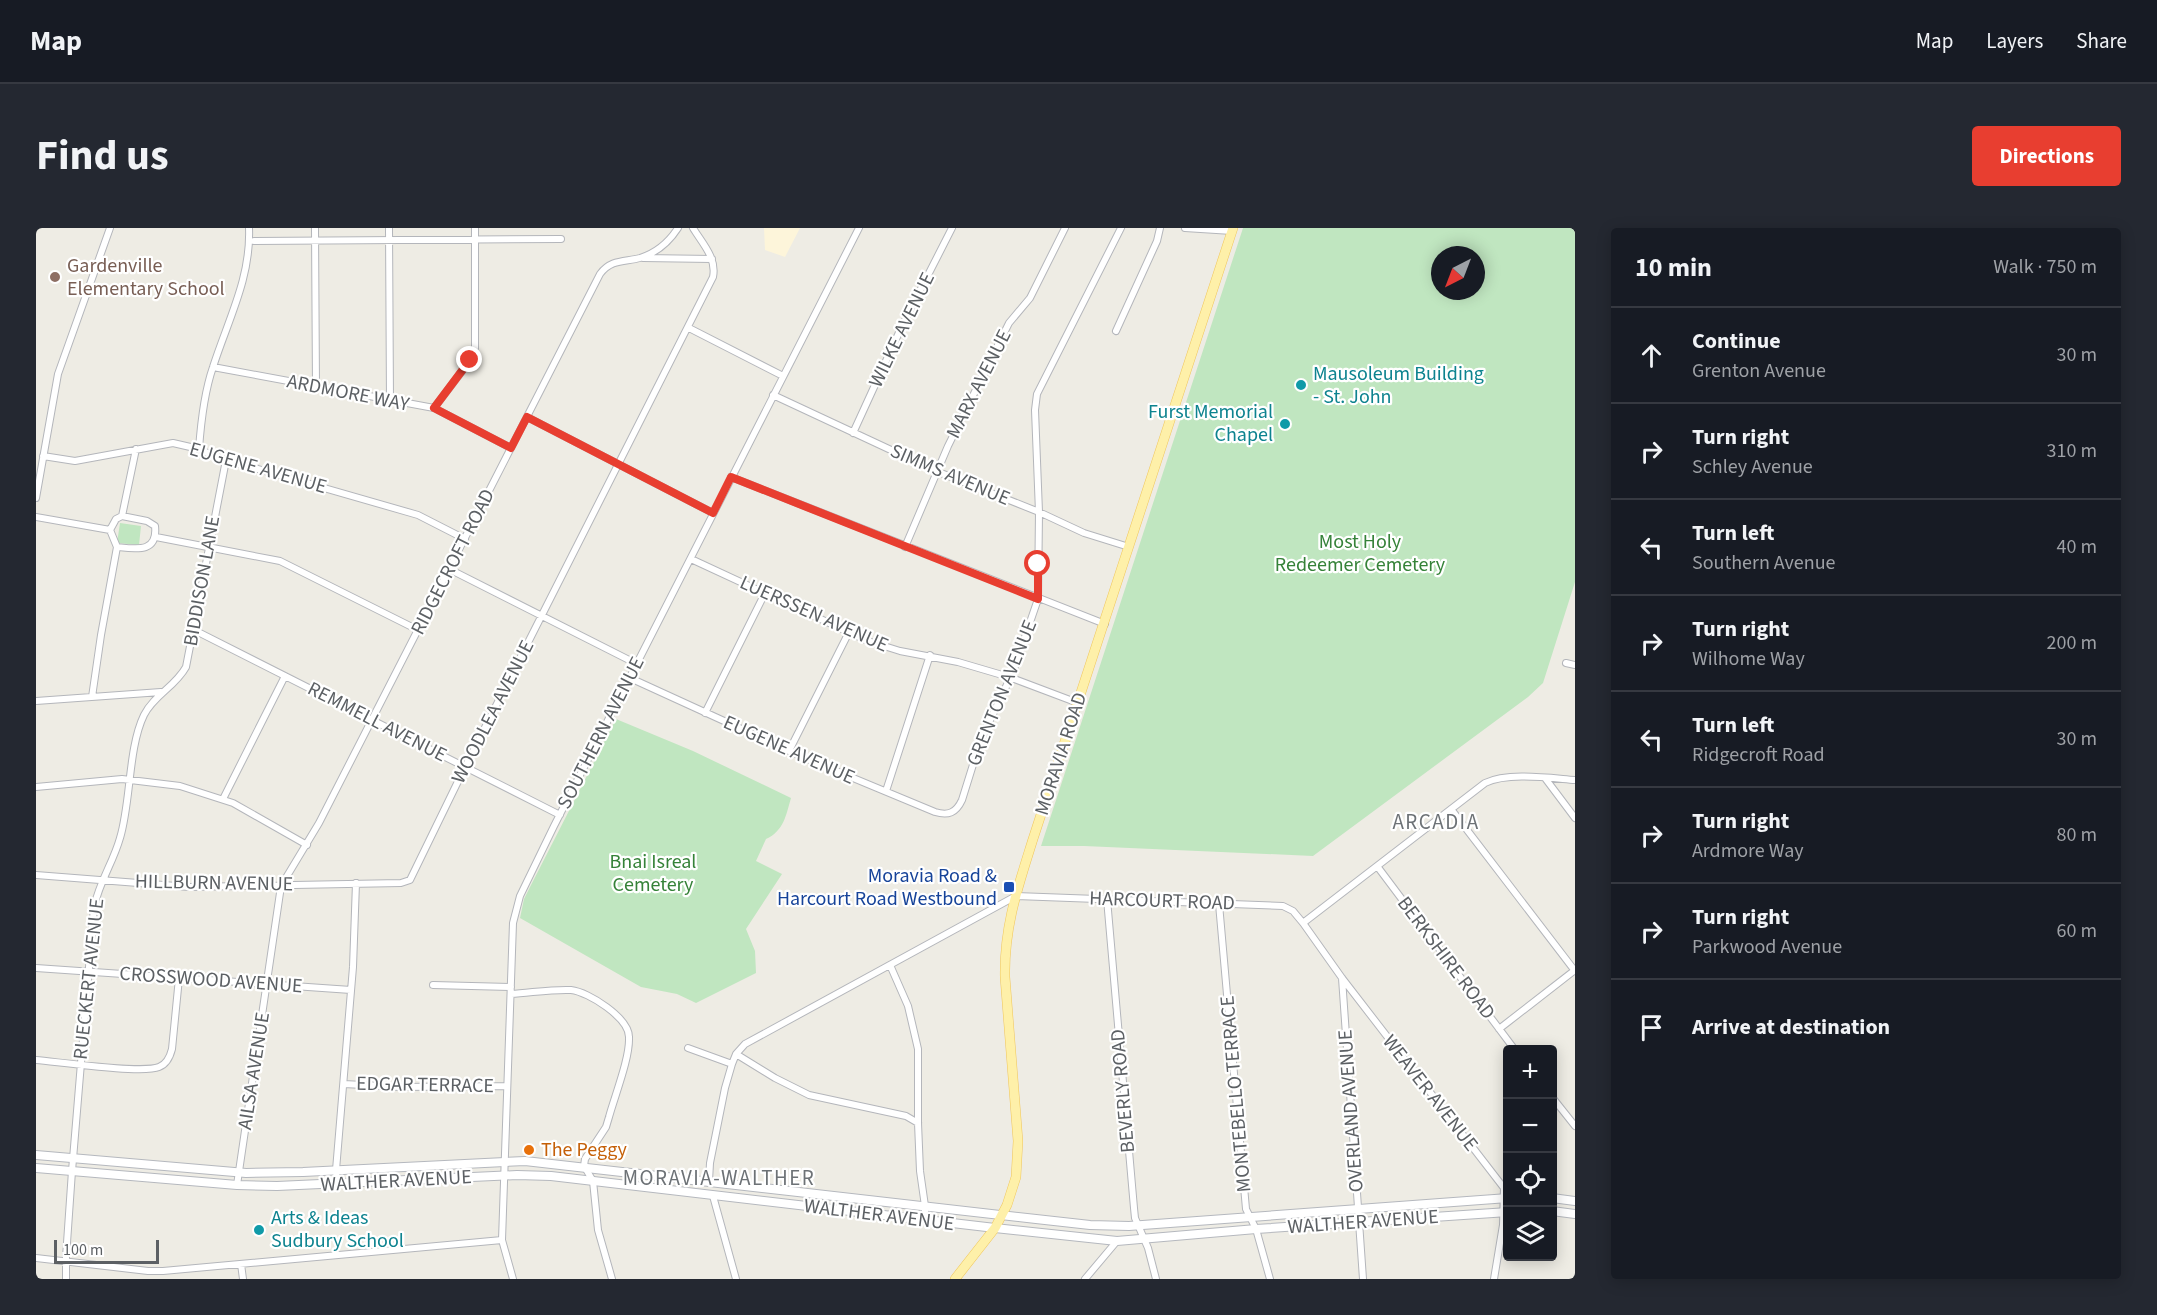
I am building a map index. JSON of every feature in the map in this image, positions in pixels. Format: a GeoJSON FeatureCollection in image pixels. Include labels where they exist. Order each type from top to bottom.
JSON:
{"type":"FeatureCollection","features":[{"type":"Feature","properties":{"kind":"main road","name":"MORAVIA ROAD"},"geometry":{"type":"LineString","coordinates":[[955,1279],[1003,1216],[1016,1177],[1018,1141],[1004,956],[1007,929],[1078,703],[1233,230]]}},
{"type":"Feature","properties":{"kind":"main road","name":"WALTHER AVENUE"},"geometry":{"type":"LineString","coordinates":[[36,1155],[239,1172],[303,1172],[525,1161],[1090,1225],[1138,1225],[1503,1198]]}},
{"type":"Feature","properties":{"kind":"main road","name":"WALTHER AVENUE"},"geometry":{"type":"LineString","coordinates":[[36,1168],[237,1185],[277,1186],[551,1176],[1117,1241],[1503,1212]]}},
{"type":"Feature","properties":{"kind":"main road"},"geometry":{"type":"LineString","coordinates":[[710,1181],[713,1196]]}},
{"type":"Feature","properties":{"kind":"main road"},"geometry":{"type":"LineString","coordinates":[[1557,1199],[1575,1201]]}},
{"type":"Feature","properties":{"kind":"main road"},"geometry":{"type":"LineString","coordinates":[[1557,1212],[1575,1214]]}},
{"type":"Feature","properties":{"kind":"street"},"geometry":{"type":"LineString","coordinates":[[36,498],[58,374],[110,228]]}},
{"type":"Feature","properties":{"kind":"street"},"geometry":{"type":"LineString","coordinates":[[199,449],[206,394],[213,367],[246,271],[249,228]]}},
{"type":"Feature","properties":{"kind":"street"},"geometry":{"type":"LineString","coordinates":[[315,228],[316,387]]}},
{"type":"Feature","properties":{"kind":"street"},"geometry":{"type":"LineString","coordinates":[[389,228],[390,401]]}},
{"type":"Feature","properties":{"kind":"street"},"geometry":{"type":"LineString","coordinates":[[434,408],[466,366],[475,348],[475,228]]}},
{"type":"Feature","properties":{"kind":"street","name":"RIDGECROFT ROAD"},"geometry":{"type":"LineString","coordinates":[[639,258],[659,249],[678,228]]}},
{"type":"Feature","properties":{"kind":"street"},"geometry":{"type":"LineString","coordinates":[[693,228],[712,259]]}},
{"type":"Feature","properties":{"kind":"street","name":"SOUTHERN AVENUE"},"geometry":{"type":"LineString","coordinates":[[513,1279],[502,1240],[512,935],[515,912],[524,887],[560,815],[859,228]]}},
{"type":"Feature","properties":{"kind":"street","name":"WILKE AVENUE"},"geometry":{"type":"LineString","coordinates":[[853,433],[902,326],[952,228]]}},
{"type":"Feature","properties":{"kind":"street","name":"MARX AVENUE"},"geometry":{"type":"LineString","coordinates":[[905,547],[936,471],[1009,323],[1030,298],[1065,228]]}},
{"type":"Feature","properties":{"kind":"street","name":"GRENTON AVENUE"},"geometry":{"type":"LineString","coordinates":[[951,813],[962,800],[981,739],[1013,672],[1038,599],[1039,512],[1035,410],[1037,394],[1121,228]]}},
{"type":"Feature","properties":{"kind":"street"},"geometry":{"type":"LineString","coordinates":[[1116,331],[1157,241],[1160,228]]}},
{"type":"Feature","properties":{"kind":"street"},"geometry":{"type":"LineString","coordinates":[[1185,228],[1233,230]]}},
{"type":"Feature","properties":{"kind":"street"},"geometry":{"type":"LineString","coordinates":[[254,241],[561,239]]}},
{"type":"Feature","properties":{"kind":"street","name":"RIDGECROFT ROAD"},"geometry":{"type":"LineString","coordinates":[[281,886],[306,845],[372,720],[600,274],[614,262],[639,258],[712,259]]}},
{"type":"Feature","properties":{"kind":"street","name":"WOODLEA AVENUE"},"geometry":{"type":"LineString","coordinates":[[356,883],[401,883],[410,880],[541,615],[689,328],[713,277],[712,259]]}},
{"type":"Feature","properties":{"kind":"street"},"geometry":{"type":"LineString","coordinates":[[689,328],[783,376]]}},
{"type":"Feature","properties":{"kind":"street","name":"ARDMORE WAY"},"geometry":{"type":"LineString","coordinates":[[213,367],[434,408],[511,448]]}},
{"type":"Feature","properties":{"kind":"street","name":"SIMMS AVENUE"},"geometry":{"type":"LineString","coordinates":[[773,395],[936,471],[1039,512],[1084,533],[1129,547]]}},
{"type":"Feature","properties":{"kind":"street"},"geometry":{"type":"LineString","coordinates":[[527,417],[713,513]]}},
{"type":"Feature","properties":{"kind":"street","name":"EUGENE AVENUE"},"geometry":{"type":"LineString","coordinates":[[43,456],[75,461],[173,443],[418,515],[465,539]]}},
{"type":"Feature","properties":{"kind":"street"},"geometry":{"type":"LineString","coordinates":[[122,516],[136,449]]}},
{"type":"Feature","properties":{"kind":"street","name":"BIDDISON LANE"},"geometry":{"type":"LineString","coordinates":[[161,692],[179,678],[186,667],[226,460]]}},
{"type":"Feature","properties":{"kind":"street"},"geometry":{"type":"LineString","coordinates":[[731,477],[1105,624]]}},
{"type":"Feature","properties":{"kind":"street"},"geometry":{"type":"LineString","coordinates":[[110,530],[116,519],[122,516],[147,521],[155,526],[156,537],[153,543],[142,548],[117,547]]}},
{"type":"Feature","properties":{"kind":"street"},"geometry":{"type":"LineString","coordinates":[[36,517],[110,530]]}},
{"type":"Feature","properties":{"kind":"street"},"geometry":{"type":"LineString","coordinates":[[92,697],[117,547],[110,530]]}},
{"type":"Feature","properties":{"kind":"street"},"geometry":{"type":"LineString","coordinates":[[156,537],[287,564],[418,630]]}},
{"type":"Feature","properties":{"kind":"street","name":"LUERSSEN AVENUE"},"geometry":{"type":"LineString","coordinates":[[691,559],[883,646],[1009,677],[1078,703]]}},
{"type":"Feature","properties":{"kind":"street"},"geometry":{"type":"LineString","coordinates":[[449,569],[637,664]]}},
{"type":"Feature","properties":{"kind":"street"},"geometry":{"type":"LineString","coordinates":[[705,712],[765,593]]}},
{"type":"Feature","properties":{"kind":"street","name":"REMMELL AVENUE"},"geometry":{"type":"LineString","coordinates":[[194,630],[560,815]]}},
{"type":"Feature","properties":{"kind":"street"},"geometry":{"type":"LineString","coordinates":[[789,751],[849,632]]}},
{"type":"Feature","properties":{"kind":"street"},"geometry":{"type":"LineString","coordinates":[[886,791],[930,656]]}},
{"type":"Feature","properties":{"kind":"street"},"geometry":{"type":"LineString","coordinates":[[1566,663],[1575,665]]}},
{"type":"Feature","properties":{"kind":"street"},"geometry":{"type":"LineString","coordinates":[[223,799],[285,676]]}},
{"type":"Feature","properties":{"kind":"street","name":"EUGENE AVENUE"},"geometry":{"type":"LineString","coordinates":[[630,678],[789,751],[935,812],[951,813]]}},
{"type":"Feature","properties":{"kind":"street"},"geometry":{"type":"LineString","coordinates":[[36,700],[161,692]]}},
{"type":"Feature","properties":{"kind":"street","name":"RUECKERT AVENUE"},"geometry":{"type":"LineString","coordinates":[[66,1279],[72,1171],[94,908],[102,880],[120,838],[141,720],[161,692]]}},
{"type":"Feature","properties":{"kind":"street"},"geometry":{"type":"LineString","coordinates":[[1303,923],[1492,779],[1505,777],[1575,780]]}},
{"type":"Feature","properties":{"kind":"street"},"geometry":{"type":"LineString","coordinates":[[1545,778],[1575,818]]}},
{"type":"Feature","properties":{"kind":"street"},"geometry":{"type":"LineString","coordinates":[[36,787],[130,779],[180,786],[223,799],[306,845]]}},
{"type":"Feature","properties":{"kind":"street"},"geometry":{"type":"LineString","coordinates":[[1451,809],[1575,970],[1499,1029]]}},
{"type":"Feature","properties":{"kind":"street","name":"BERKSHIRE ROAD"},"geometry":{"type":"LineString","coordinates":[[1377,866],[1511,1045]]}},
{"type":"Feature","properties":{"kind":"street","name":"HILLBURN AVENUE"},"geometry":{"type":"LineString","coordinates":[[36,875],[189,887],[356,883]]}},
{"type":"Feature","properties":{"kind":"street"},"geometry":{"type":"LineString","coordinates":[[337,1183],[336,1170],[355,940],[356,883]]}},
{"type":"Feature","properties":{"kind":"street","name":"AILSA AVENUE"},"geometry":{"type":"LineString","coordinates":[[237,1185],[281,886]]}},
{"type":"Feature","properties":{"kind":"street"},"geometry":{"type":"LineString","coordinates":[[710,1181],[709,1172],[714,1143],[732,1064],[736,1054],[745,1044],[1016,896]]}},
{"type":"Feature","properties":{"kind":"street","name":"HARCOURT ROAD"},"geometry":{"type":"LineString","coordinates":[[1016,896],[1283,906],[1293,911],[1303,923]]}},
{"type":"Feature","properties":{"kind":"street","name":"BEVERLY ROAD"},"geometry":{"type":"LineString","coordinates":[[1107,899],[1135,1218],[1144,1238],[1156,1279]]}},
{"type":"Feature","properties":{"kind":"street","name":"MONTEBELLO TERRACE"},"geometry":{"type":"LineString","coordinates":[[1220,904],[1242,1167],[1249,1216],[1256,1229],[1270,1279]]}},
{"type":"Feature","properties":{"kind":"street","name":"WEAVER AVENUE"},"geometry":{"type":"LineString","coordinates":[[1303,923],[1341,978],[1503,1187]]}},
{"type":"Feature","properties":{"kind":"street"},"geometry":{"type":"LineString","coordinates":[[890,965],[908,1006],[916,1036],[919,1062],[920,1171],[925,1220]]}},
{"type":"Feature","properties":{"kind":"street","name":"CROSSWOOD AVENUE"},"geometry":{"type":"LineString","coordinates":[[36,968],[351,990]]}},
{"type":"Feature","properties":{"kind":"street"},"geometry":{"type":"LineString","coordinates":[[36,1060],[142,1070],[162,1066],[171,1055],[179,978]]}},
{"type":"Feature","properties":{"kind":"street","name":"OVERLAND AVENUE"},"geometry":{"type":"LineString","coordinates":[[1341,978],[1363,1279]]}},
{"type":"Feature","properties":{"kind":"street"},"geometry":{"type":"LineString","coordinates":[[433,985],[511,990],[570,990],[580,993],[615,1013],[629,1030],[628,1049],[606,1127],[585,1158],[584,1166],[593,1180],[598,1230],[612,1279]]}},
{"type":"Feature","properties":{"kind":"street"},"geometry":{"type":"LineString","coordinates":[[688,1048],[732,1064]]}},
{"type":"Feature","properties":{"kind":"street"},"geometry":{"type":"LineString","coordinates":[[736,1054],[789,1086],[809,1095],[906,1116],[918,1124]]}},
{"type":"Feature","properties":{"kind":"street","name":"EDGAR TERRACE"},"geometry":{"type":"LineString","coordinates":[[344,1084],[400,1087],[507,1086]]}},
{"type":"Feature","properties":{"kind":"street"},"geometry":{"type":"LineString","coordinates":[[1554,1099],[1575,1126]]}},
{"type":"Feature","properties":{"kind":"street"},"geometry":{"type":"LineString","coordinates":[[713,1196],[736,1279]]}},
{"type":"Feature","properties":{"kind":"street"},"geometry":{"type":"LineString","coordinates":[[1494,1279],[1503,1229]]}},
{"type":"Feature","properties":{"kind":"street"},"geometry":{"type":"LineString","coordinates":[[36,1258],[149,1275],[241,1264],[502,1240]]}},
{"type":"Feature","properties":{"kind":"street"},"geometry":{"type":"LineString","coordinates":[[1085,1279],[1117,1241]]}},
{"type":"Feature","properties":{"kind":"street"},"geometry":{"type":"LineString","coordinates":[[241,1264],[243,1279]]}},
{"type":"Feature","properties":{"kind":"shaded area"},"geometry":{"type":"Polygon","coordinates":[[[764,228],[800,228],[785,257],[765,250],[764,228]]]}},
{"type":"Feature","properties":{"kind":"green space","name":"Most Holy Redeemer Cemetery"},"geometry":{"type":"Polygon","coordinates":[[[1243,228],[1575,228],[1575,582],[1543,683],[1528,697],[1313,856],[1041,846],[1243,228]]]}},
{"type":"Feature","properties":{"kind":"green space"},"geometry":{"type":"Polygon","coordinates":[[[120,523],[141,526],[139,545],[117,543],[120,523]]]}},
{"type":"Feature","properties":{"kind":"green space","name":"Bnai Isreal Cemetery"},"geometry":{"type":"Polygon","coordinates":[[[616,719],[693,751],[791,798],[781,827],[766,839],[756,861],[782,874],[746,929],[755,951],[756,973],[696,1003],[677,994],[641,987],[520,918],[524,899],[616,719]]]}},
{"type":"Feature","properties":{"kind":"place","name":"Gardenville Elementary School"},"geometry":{"type":"Point","coordinates":[55,277]}},
{"type":"Feature","properties":{"kind":"place","name":"Mausoleum Building - St. John"},"geometry":{"type":"Point","coordinates":[1301,385]}},
{"type":"Feature","properties":{"kind":"place","name":"Furst Memorial Chapel"},"geometry":{"type":"Point","coordinates":[1285,424]}},
{"type":"Feature","properties":{"kind":"place","name":"Moravia Road & Harcourt Road Westbound"},"geometry":{"type":"Point","coordinates":[1009,887]}},
{"type":"Feature","properties":{"kind":"place","name":"The Peggy"},"geometry":{"type":"Point","coordinates":[529,1150]}},
{"type":"Feature","properties":{"kind":"place","name":"Arts & Ideas Sudbury School"},"geometry":{"type":"Point","coordinates":[259,1230]}},
{"type":"Feature","properties":{"kind":"district","name":"ARCADIA"},"geometry":{"type":"Point","coordinates":[1436,822]}},
{"type":"Feature","properties":{"kind":"district","name":"MORAVIA-WALTHER"},"geometry":{"type":"Point","coordinates":[719,1178]}},
{"type":"Feature","properties":{"kind":"route"},"geometry":{"type":"LineString","coordinates":[[470,360],[434,408],[511,448],[527,417],[713,513],[731,477],[1038,599],[1038,564]]}}]}
